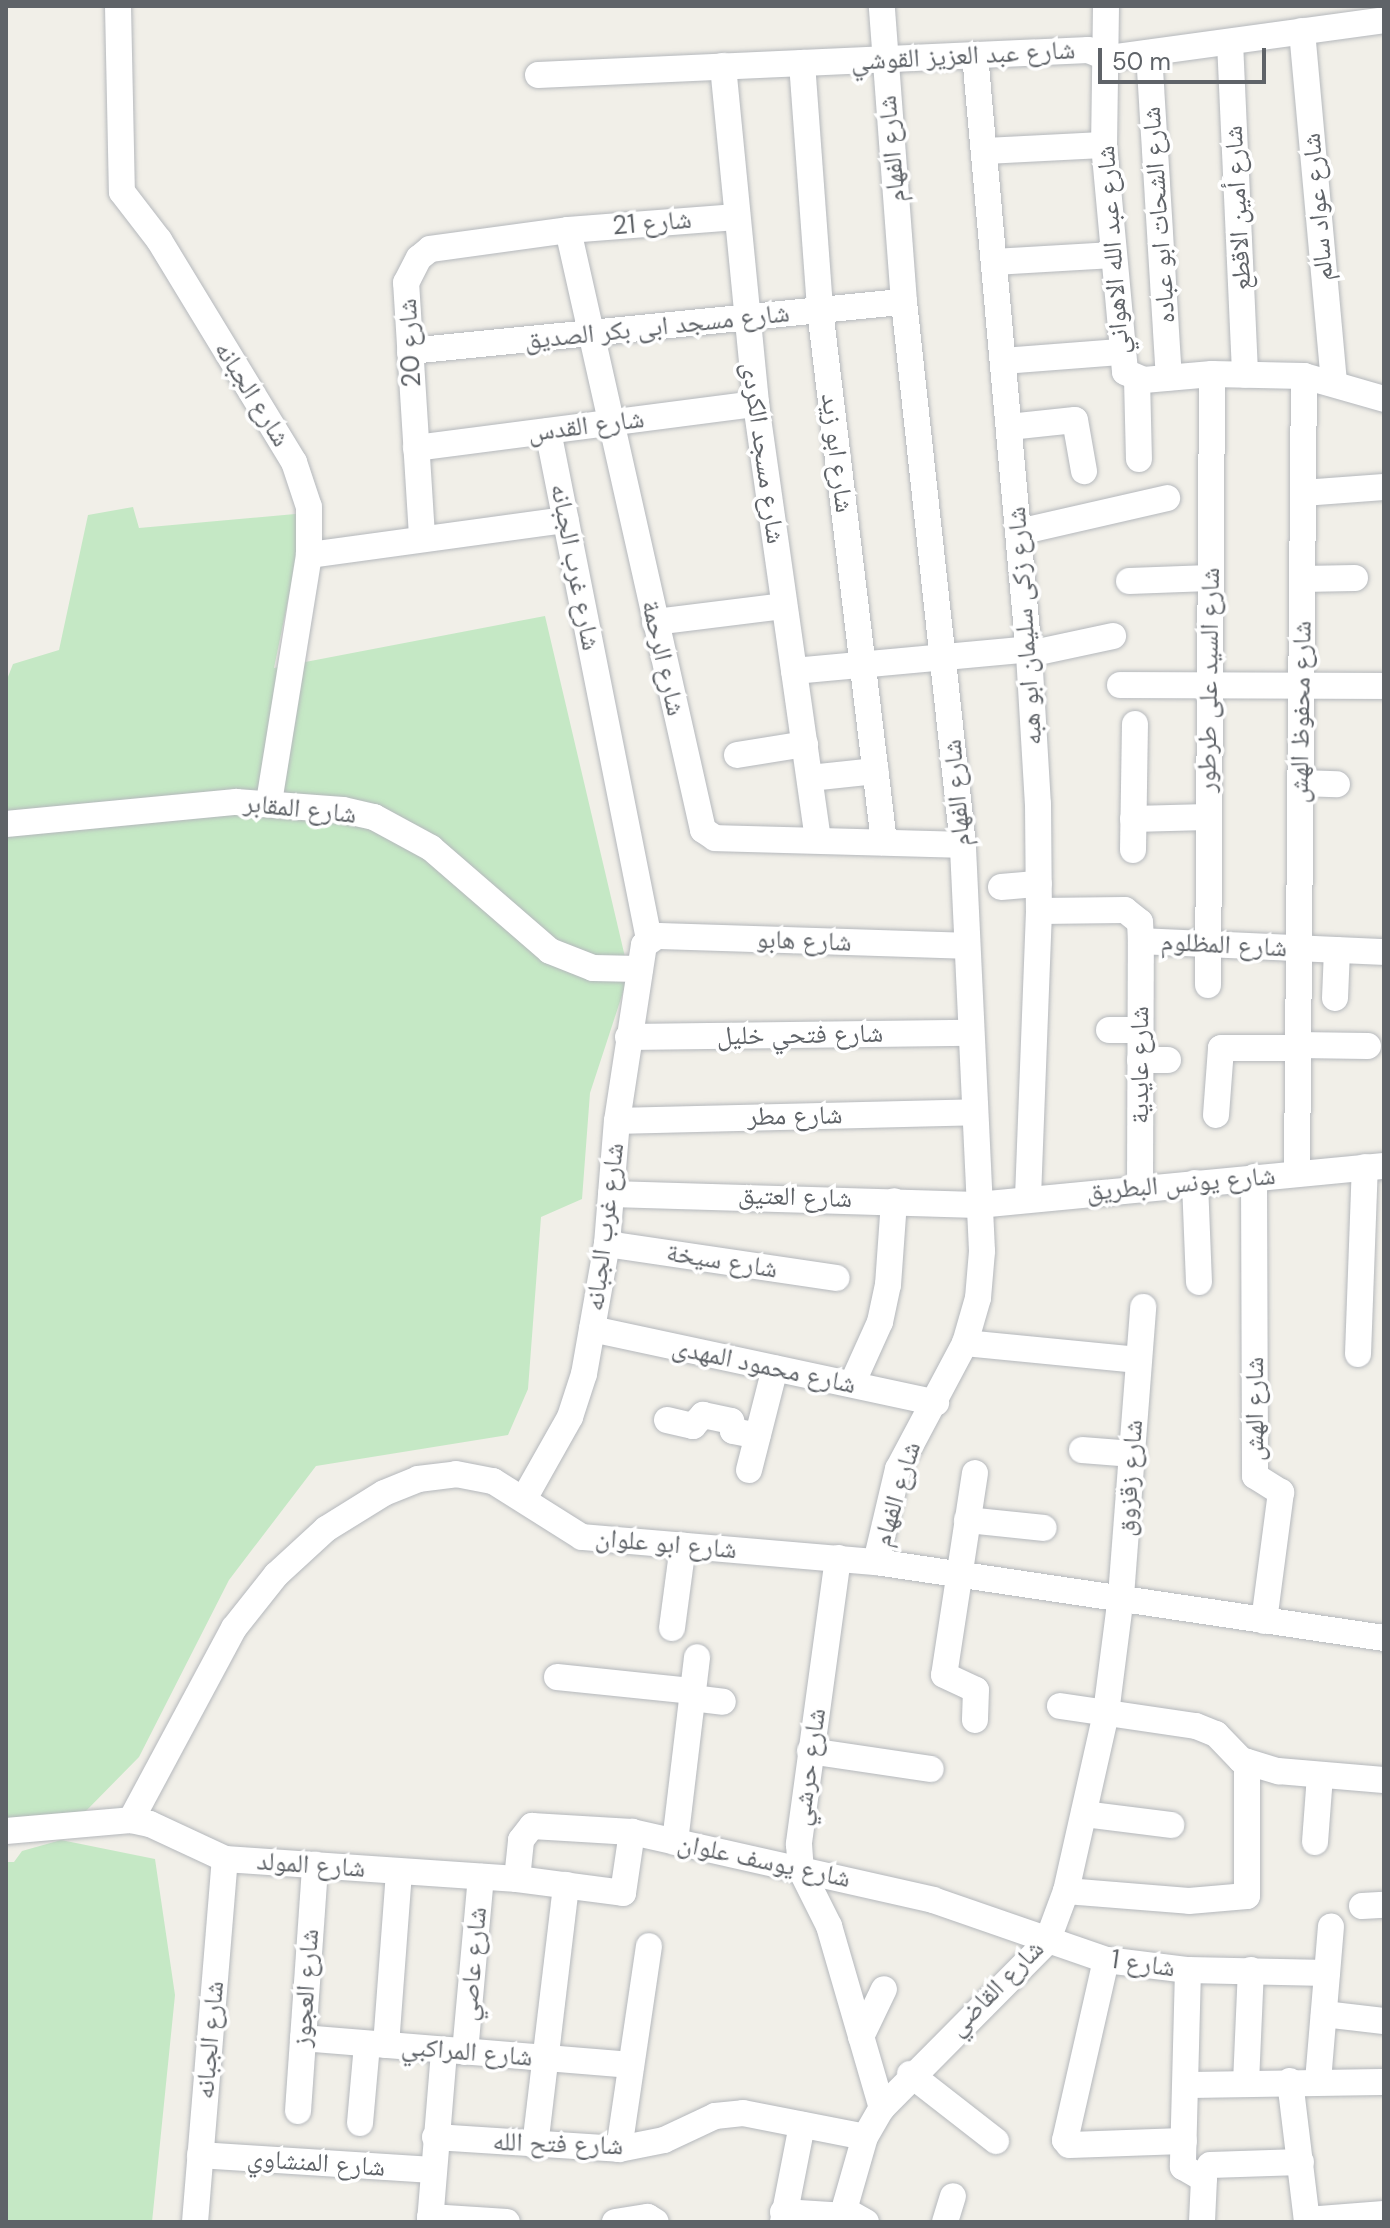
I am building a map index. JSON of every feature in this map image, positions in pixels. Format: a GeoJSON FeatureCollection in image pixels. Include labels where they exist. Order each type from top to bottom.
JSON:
{"type":"FeatureCollection","features":[{"type":"Feature","properties":{"kind":"street","name":"شارع الجبانه"},"geometry":{"type":"LineString","coordinates":[[118,6],[122,192],[159,240],[294,462],[309,507],[309,555],[269,802]]}},
{"type":"Feature","properties":{"kind":"street","name":"شارع الفهام"},"geometry":{"type":"LineString","coordinates":[[876,1562],[898,1469],[936,1403],[965,1343],[978,1298],[982,1251],[963,845],[904,302],[882,6]]}},
{"type":"Feature","properties":{"kind":"street","name":"شارع عبد الله الاهواني"},"geometry":{"type":"LineString","coordinates":[[1106,6],[1108,58],[1104,145],[1122,367],[1137,379],[1212,374],[1304,376],[1384,399]]}},
{"type":"Feature","properties":{"kind":"street","name":"شارع عبد العزيز القوشي"},"geometry":{"type":"LineString","coordinates":[[538,75],[1088,50],[1108,58],[1384,20]]}},
{"type":"Feature","properties":{"kind":"street","name":"شارع عواد سالم"},"geometry":{"type":"LineString","coordinates":[[1302,31],[1334,383]]}},
{"type":"Feature","properties":{"kind":"street","name":"شارع أمين الاقطع"},"geometry":{"type":"LineString","coordinates":[[1230,42],[1245,375]]}},
{"type":"Feature","properties":{"kind":"street","name":"شارع الشحات ابو عباده"},"geometry":{"type":"LineString","coordinates":[[1149,53],[1169,377]]}},
{"type":"Feature","properties":{"kind":"street","name":"شارع زكى سليمان ابو هبه"},"geometry":{"type":"LineString","coordinates":[[975,55],[1029,652],[1039,911],[1028,1198]]}},
{"type":"Feature","properties":{"kind":"street","name":"شارع ابو زيد"},"geometry":{"type":"LineString","coordinates":[[802,63],[820,310],[868,611],[863,664],[884,842]]}},
{"type":"Feature","properties":{"kind":"street","name":"شارع مسجد الكردى"},"geometry":{"type":"LineString","coordinates":[[723,66],[745,317],[818,839]]}},
{"type":"Feature","properties":{"kind":"street"},"geometry":{"type":"LineString","coordinates":[[984,151],[1104,145]]}},
{"type":"Feature","properties":{"kind":"street","name":"شارع 21"},"geometry":{"type":"LineString","coordinates":[[568,230],[736,217]]}},
{"type":"Feature","properties":{"kind":"street","name":"شارع الرحمة"},"geometry":{"type":"LineString","coordinates":[[568,230],[588,335],[614,422],[655,622],[703,830],[715,838],[963,845]]}},
{"type":"Feature","properties":{"kind":"street","name":"شارع 20"},"geometry":{"type":"LineString","coordinates":[[422,536],[406,283],[419,258],[430,249],[568,230]]}},
{"type":"Feature","properties":{"kind":"street"},"geometry":{"type":"LineString","coordinates":[[994,262],[1113,255]]}},
{"type":"Feature","properties":{"kind":"street","name":"شارع مسجد ابى بكر الصديق"},"geometry":{"type":"LineString","coordinates":[[410,351],[904,302]]}},
{"type":"Feature","properties":{"kind":"street"},"geometry":{"type":"LineString","coordinates":[[1003,361],[1120,352]]}},
{"type":"Feature","properties":{"kind":"street","name":"شارع السيد على طرطور"},"geometry":{"type":"LineString","coordinates":[[1208,985],[1212,374]]}},
{"type":"Feature","properties":{"kind":"street","name":"شارع محفوظ الهش"},"geometry":{"type":"LineString","coordinates":[[1297,1173],[1304,376]]}},
{"type":"Feature","properties":{"kind":"street"},"geometry":{"type":"LineString","coordinates":[[1137,379],[1139,459]]}},
{"type":"Feature","properties":{"kind":"street","name":"شارع القدس"},"geometry":{"type":"LineString","coordinates":[[416,448],[756,404]]}},
{"type":"Feature","properties":{"kind":"street"},"geometry":{"type":"LineString","coordinates":[[1009,427],[1075,420],[1084,471]]}},
{"type":"Feature","properties":{"kind":"street","name":"شارع غرب الجبانه"},"geometry":{"type":"LineString","coordinates":[[525,1497],[570,1417],[592,1329],[607,1244],[617,1121],[628,1037],[645,951],[548,431]]}},
{"type":"Feature","properties":{"kind":"street"},"geometry":{"type":"LineString","coordinates":[[1303,493],[1384,487]]}},
{"type":"Feature","properties":{"kind":"street"},"geometry":{"type":"LineString","coordinates":[[1019,532],[1167,498]]}},
{"type":"Feature","properties":{"kind":"street"},"geometry":{"type":"LineString","coordinates":[[309,555],[422,536],[566,520]]}},
{"type":"Feature","properties":{"kind":"street"},"geometry":{"type":"LineString","coordinates":[[1129,581],[1210,578]]}},
{"type":"Feature","properties":{"kind":"street"},"geometry":{"type":"LineString","coordinates":[[1302,579],[1355,578]]}},
{"type":"Feature","properties":{"kind":"street"},"geometry":{"type":"LineString","coordinates":[[655,622],[784,606]]}},
{"type":"Feature","properties":{"kind":"street"},"geometry":{"type":"LineString","coordinates":[[794,671],[1029,652],[1113,636]]}},
{"type":"Feature","properties":{"kind":"street"},"geometry":{"type":"LineString","coordinates":[[1120,685],[1384,686]]}},
{"type":"Feature","properties":{"kind":"street"},"geometry":{"type":"LineString","coordinates":[[1133,850],[1135,724]]}},
{"type":"Feature","properties":{"kind":"street"},"geometry":{"type":"LineString","coordinates":[[737,755],[805,744]]}},
{"type":"Feature","properties":{"kind":"street"},"geometry":{"type":"LineString","coordinates":[[810,778],[876,771]]}},
{"type":"Feature","properties":{"kind":"street"},"geometry":{"type":"LineString","coordinates":[[1300,783],[1337,784]]}},
{"type":"Feature","properties":{"kind":"street","name":"شارع المقابر"},"geometry":{"type":"LineString","coordinates":[[6,824],[269,802],[343,810],[404,830],[550,951],[593,968],[645,951]]}},
{"type":"Feature","properties":{"kind":"street"},"geometry":{"type":"LineString","coordinates":[[1133,819],[1208,817]]}},
{"type":"Feature","properties":{"kind":"street"},"geometry":{"type":"LineString","coordinates":[[1001,887],[1039,884]]}},
{"type":"Feature","properties":{"kind":"street","name":"شارع المظلوم"},"geometry":{"type":"LineString","coordinates":[[1039,911],[1125,910],[1140,922],[1141,941],[1384,952]]}},
{"type":"Feature","properties":{"kind":"street","name":"شارع عايدية"},"geometry":{"type":"LineString","coordinates":[[1140,1188],[1141,941]]}},
{"type":"Feature","properties":{"kind":"street","name":"شارع هابو"},"geometry":{"type":"LineString","coordinates":[[645,951],[967,946]]}},
{"type":"Feature","properties":{"kind":"street"},"geometry":{"type":"LineString","coordinates":[[1335,998],[1337,950]]}},
{"type":"Feature","properties":{"kind":"street"},"geometry":{"type":"LineString","coordinates":[[1109,1030],[1140,1030]]}},
{"type":"Feature","properties":{"kind":"street","name":"شارع فتحي خليل"},"geometry":{"type":"LineString","coordinates":[[628,1037],[971,1033]]}},
{"type":"Feature","properties":{"kind":"street"},"geometry":{"type":"LineString","coordinates":[[1216,1115],[1221,1048],[1368,1046]]}},
{"type":"Feature","properties":{"kind":"street"},"geometry":{"type":"LineString","coordinates":[[1140,1060],[1168,1060]]}},
{"type":"Feature","properties":{"kind":"street","name":"شارع مطر"},"geometry":{"type":"LineString","coordinates":[[617,1121],[974,1112]]}},
{"type":"Feature","properties":{"kind":"street"},"geometry":{"type":"LineString","coordinates":[[1358,1354],[1374,1167]]}},
{"type":"Feature","properties":{"kind":"street","name":"شارع يونس البطريق"},"geometry":{"type":"LineString","coordinates":[[978,1205],[1374,1167]]}},
{"type":"Feature","properties":{"kind":"street","name":"شارع الهش"},"geometry":{"type":"LineString","coordinates":[[1254,1177],[1255,1476],[1281,1492],[1264,1621]]}},
{"type":"Feature","properties":{"kind":"street"},"geometry":{"type":"LineString","coordinates":[[1195,1183],[1199,1282]]}},
{"type":"Feature","properties":{"kind":"street","name":"شارع العتيق"},"geometry":{"type":"LineString","coordinates":[[611,1194],[978,1205]]}},
{"type":"Feature","properties":{"kind":"street"},"geometry":{"type":"LineString","coordinates":[[852,1384],[880,1322],[888,1285],[894,1201]]}},
{"type":"Feature","properties":{"kind":"street","name":"شارع سيخة"},"geometry":{"type":"LineString","coordinates":[[607,1244],[836,1278]]}},
{"type":"Feature","properties":{"kind":"street","name":"شارع زقزوق"},"geometry":{"type":"LineString","coordinates":[[1121,1596],[1143,1307]]}},
{"type":"Feature","properties":{"kind":"street","name":"شارع محمود المهدى"},"geometry":{"type":"LineString","coordinates":[[592,1329],[936,1403]]}},
{"type":"Feature","properties":{"kind":"street"},"geometry":{"type":"LineString","coordinates":[[965,1343],[1138,1360]]}},
{"type":"Feature","properties":{"kind":"street"},"geometry":{"type":"LineString","coordinates":[[749,1470],[775,1368]]}},
{"type":"Feature","properties":{"kind":"street"},"geometry":{"type":"LineString","coordinates":[[667,1420],[693,1426],[703,1415],[731,1421],[733,1431],[758,1436]]}},
{"type":"Feature","properties":{"kind":"street"},"geometry":{"type":"LineString","coordinates":[[1082,1450],[1133,1454]]}},
{"type":"Feature","properties":{"kind":"street"},"geometry":{"type":"LineString","coordinates":[[975,1473],[944,1675],[976,1690],[975,1720]]}},
{"type":"Feature","properties":{"kind":"street","name":"شارع ابو علوان"},"geometry":{"type":"LineString","coordinates":[[131,1820],[234,1628],[276,1575],[326,1529],[384,1493],[418,1479],[456,1474],[493,1481],[525,1497],[561,1528],[582,1537],[876,1562],[1121,1596],[1384,1638]]}},
{"type":"Feature","properties":{"kind":"street"},"geometry":{"type":"LineString","coordinates":[[967,1520],[1044,1528]]}},
{"type":"Feature","properties":{"kind":"street"},"geometry":{"type":"LineString","coordinates":[[672,1628],[683,1546]]}},
{"type":"Feature","properties":{"kind":"street","name":"شارع حرشي"},"geometry":{"type":"LineString","coordinates":[[838,1558],[810,1751],[799,1844],[801,1870],[829,1926],[882,2108]]}},
{"type":"Feature","properties":{"kind":"street","name":"شارع القاضي"},"geometry":{"type":"LineString","coordinates":[[852,2217],[865,2137],[882,2108],[910,2074],[1047,1942],[1066,1891],[1106,1713],[1121,1596]]}},
{"type":"Feature","properties":{"kind":"street"},"geometry":{"type":"LineString","coordinates":[[675,1842],[697,1657]]}},
{"type":"Feature","properties":{"kind":"street"},"geometry":{"type":"LineString","coordinates":[[557,1677],[693,1694],[723,1702]]}},
{"type":"Feature","properties":{"kind":"street"},"geometry":{"type":"LineString","coordinates":[[1060,1706],[1206,1729],[1247,1762],[1320,1775],[1384,1780]]}},
{"type":"Feature","properties":{"kind":"street"},"geometry":{"type":"LineString","coordinates":[[810,1751],[931,1769]]}},
{"type":"Feature","properties":{"kind":"street"},"geometry":{"type":"LineString","coordinates":[[1066,1891],[1189,1901],[1247,1896],[1247,1762]]}},
{"type":"Feature","properties":{"kind":"street"},"geometry":{"type":"LineString","coordinates":[[1315,1842],[1320,1775]]}},
{"type":"Feature","properties":{"kind":"street"},"geometry":{"type":"LineString","coordinates":[[1084,1814],[1171,1825]]}},
{"type":"Feature","properties":{"kind":"street","name":"شارع المولد"},"geometry":{"type":"LineString","coordinates":[[6,1831],[131,1820],[150,1824],[225,1859],[517,1879],[623,1893],[632,1832]]}},
{"type":"Feature","properties":{"kind":"street","name":"شارع يوسف علوان"},"geometry":{"type":"LineString","coordinates":[[517,1879],[521,1840],[532,1826],[632,1832],[933,1900],[1047,1942]]}},
{"type":"Feature","properties":{"kind":"street","name":"شارع الجبانه"},"geometry":{"type":"LineString","coordinates":[[195,2222],[225,1859]]}},
{"type":"Feature","properties":{"kind":"street","name":"شارع العجوز"},"geometry":{"type":"LineString","coordinates":[[298,2111],[315,1865]]}},
{"type":"Feature","properties":{"kind":"street"},"geometry":{"type":"LineString","coordinates":[[360,2123],[376,2044],[399,1871]]}},
{"type":"Feature","properties":{"kind":"street","name":"شارع عاصي"},"geometry":{"type":"LineString","coordinates":[[430,2219],[435,2137],[454,2051],[481,1877]]}},
{"type":"Feature","properties":{"kind":"street"},"geometry":{"type":"LineString","coordinates":[[535,2146],[566,1885]]}},
{"type":"Feature","properties":{"kind":"street"},"geometry":{"type":"LineString","coordinates":[[1318,2081],[1331,1927]]}},
{"type":"Feature","properties":{"kind":"street","name":"شارع 1"},"geometry":{"type":"LineString","coordinates":[[1047,1942],[1106,1960],[1188,1970],[1327,1973]]}},
{"type":"Feature","properties":{"kind":"street"},"geometry":{"type":"LineString","coordinates":[[619,2149],[649,1946]]}},
{"type":"Feature","properties":{"kind":"street"},"geometry":{"type":"LineString","coordinates":[[1106,1960],[1065,2140],[1069,2145],[1184,2141]]}},
{"type":"Feature","properties":{"kind":"street"},"geometry":{"type":"LineString","coordinates":[[1188,1970],[1185,2171],[1204,2179],[1202,2222]]}},
{"type":"Feature","properties":{"kind":"street"},"geometry":{"type":"LineString","coordinates":[[1246,1970],[1246,2083]]}},
{"type":"Feature","properties":{"kind":"street"},"geometry":{"type":"LineString","coordinates":[[861,2037],[884,1989]]}},
{"type":"Feature","properties":{"kind":"street"},"geometry":{"type":"LineString","coordinates":[[1324,2014],[1384,2021]]}},
{"type":"Feature","properties":{"kind":"street","name":"شارع المراكبي"},"geometry":{"type":"LineString","coordinates":[[303,2038],[631,2065]]}},
{"type":"Feature","properties":{"kind":"street"},"geometry":{"type":"LineString","coordinates":[[910,2074],[996,2141]]}},
{"type":"Feature","properties":{"kind":"street"},"geometry":{"type":"LineString","coordinates":[[1187,2085],[1290,2081],[1384,2082]]}},
{"type":"Feature","properties":{"kind":"street"},"geometry":{"type":"LineString","coordinates":[[1290,2081],[1307,2221],[1384,2214]]}},
{"type":"Feature","properties":{"kind":"street","name":"شارع فتح الله"},"geometry":{"type":"LineString","coordinates":[[435,2137],[535,2146],[619,2149],[664,2140],[715,2116],[743,2113],[865,2137]]}},
{"type":"Feature","properties":{"kind":"street"},"geometry":{"type":"LineString","coordinates":[[802,2125],[783,2217],[852,2217]]}},
{"type":"Feature","properties":{"kind":"street","name":"شارع المنشاوي"},"geometry":{"type":"LineString","coordinates":[[200,2155],[432,2170]]}},
{"type":"Feature","properties":{"kind":"street"},"geometry":{"type":"LineString","coordinates":[[1210,2165],[1301,2162]]}},
{"type":"Feature","properties":{"kind":"street"},"geometry":{"type":"LineString","coordinates":[[945,2222],[953,2196]]}},
{"type":"Feature","properties":{"kind":"street"},"geometry":{"type":"LineString","coordinates":[[615,2222],[648,2217],[656,2222]]}},
{"type":"Feature","properties":{"kind":"street"},"geometry":{"type":"LineString","coordinates":[[430,2219],[507,2222]]}},
{"type":"Feature","properties":{"kind":"green space"},"geometry":{"type":"Polygon","coordinates":[[[133,507],[139,528],[306,513],[274,668],[545,616],[629,974],[590,1093],[582,1199],[541,1217],[528,1389],[508,1435],[316,1466],[229,1580],[139,1757],[81,1816],[6,1820],[6,682],[13,664],[59,650],[88,515],[133,507]]]}},
{"type":"Feature","properties":{"kind":"green space"},"geometry":{"type":"Polygon","coordinates":[[[61,1840],[155,1859],[175,1995],[152,2222],[6,2222],[6,1862],[14,1862],[22,1851],[61,1840]]]}}]}
